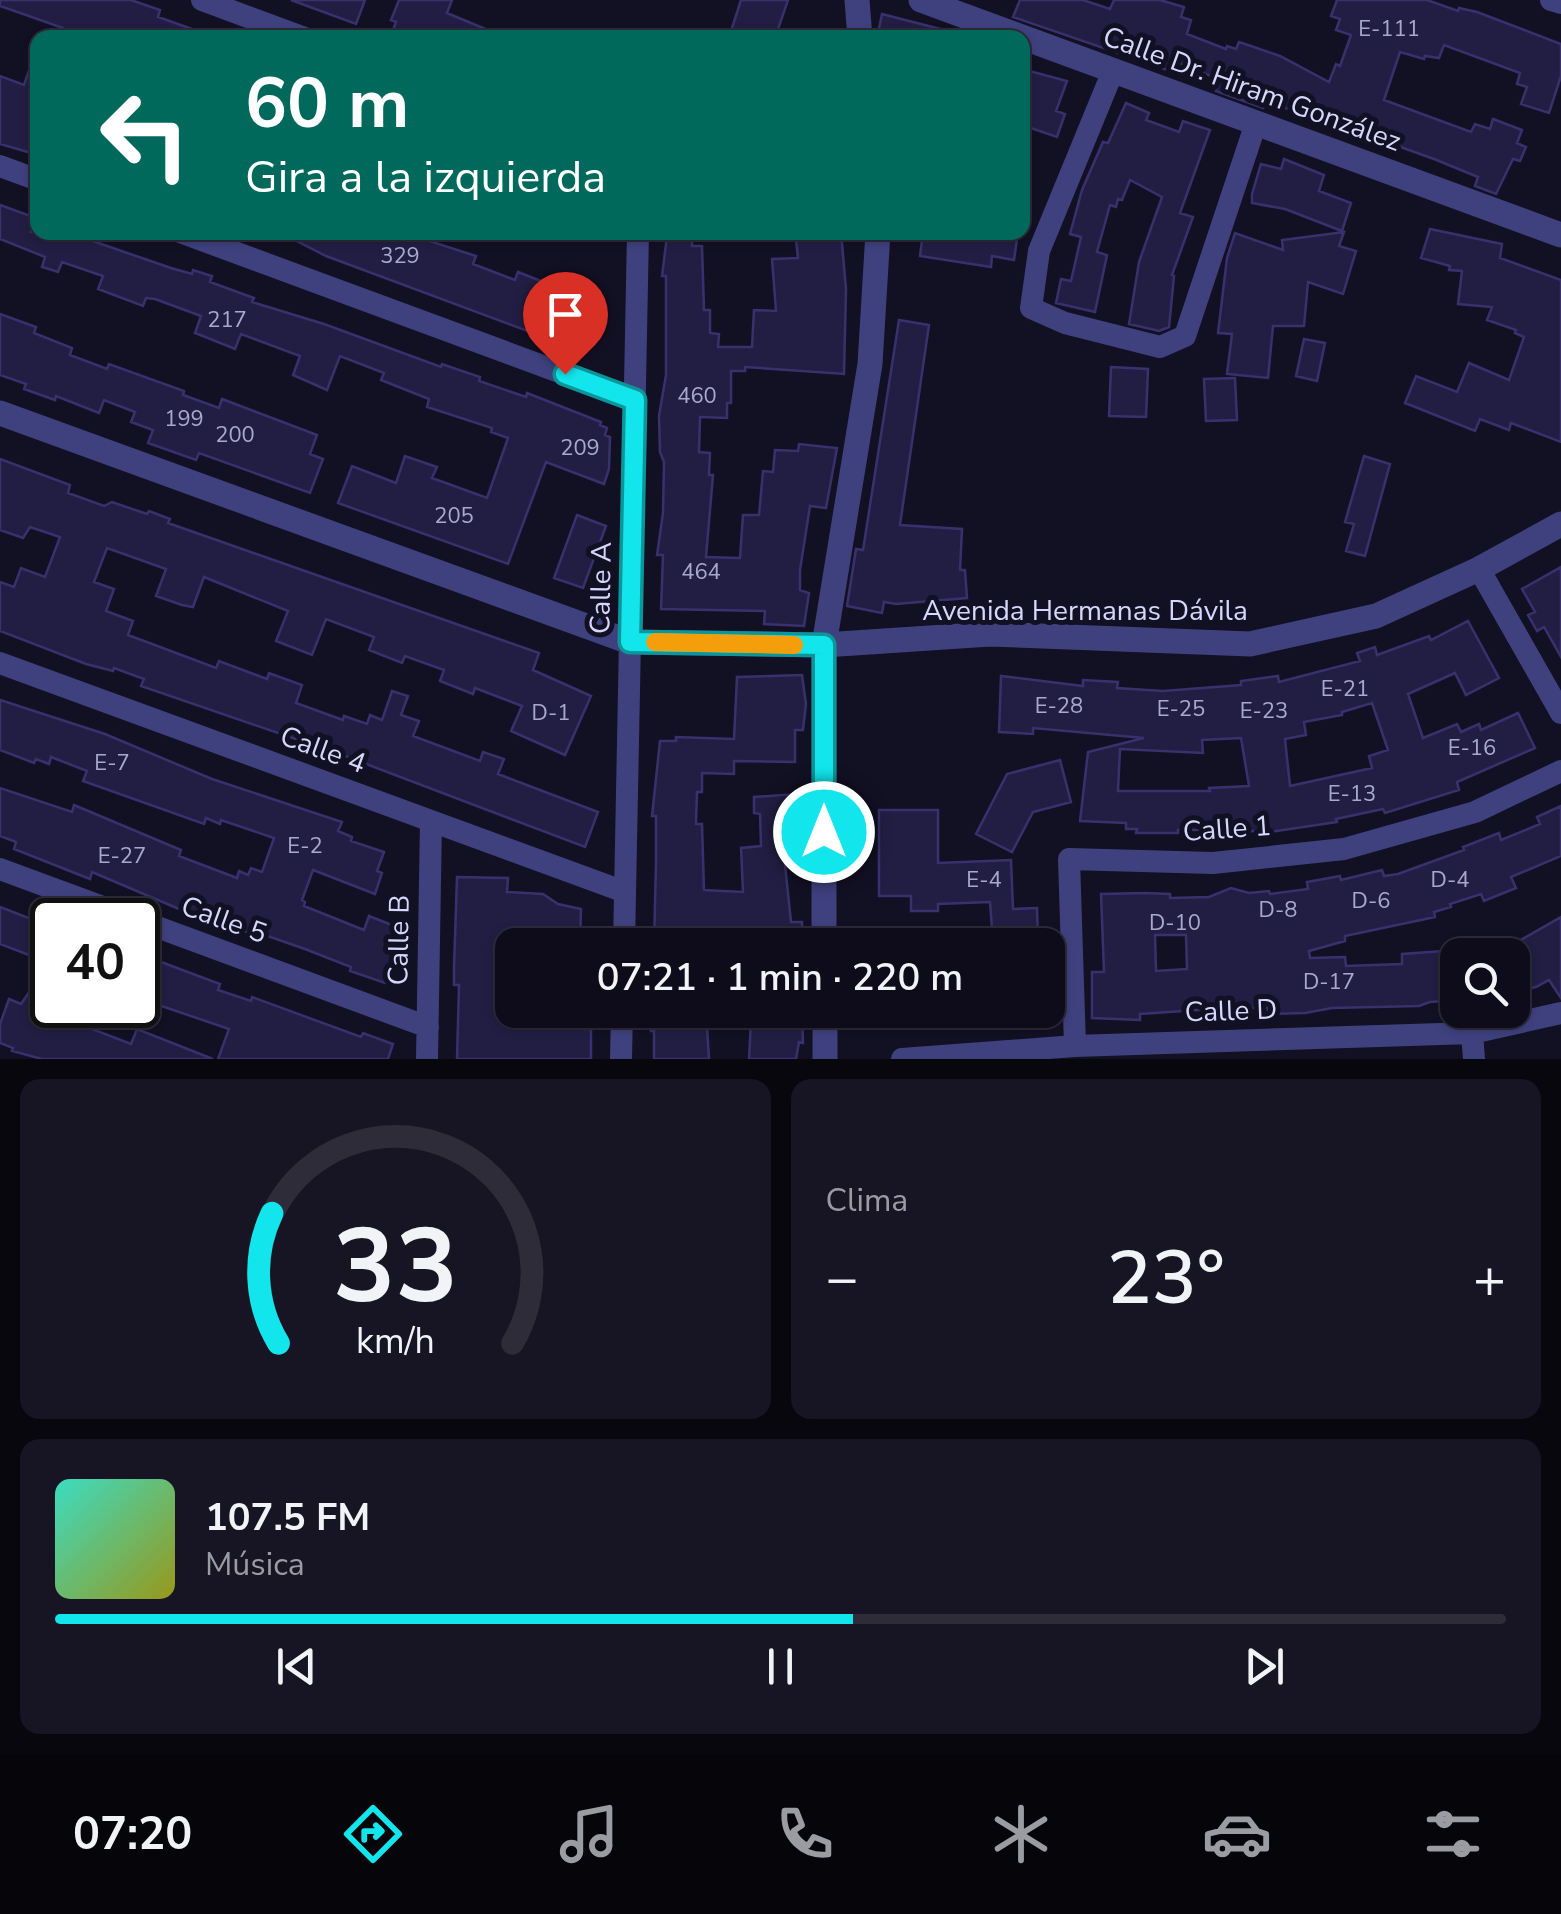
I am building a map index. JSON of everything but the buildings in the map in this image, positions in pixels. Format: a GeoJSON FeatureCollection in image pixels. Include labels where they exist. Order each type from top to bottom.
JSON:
{"type":"FeatureCollection","features":[{"type":"Feature","properties":{"kind":"street"},"geometry":{"type":"LineString","coordinates":[[202,0],[283,30]]}},
{"type":"Feature","properties":{"kind":"street"},"geometry":{"type":"LineString","coordinates":[[856,0],[859,30]]}},
{"type":"Feature","properties":{"kind":"street","name":"Calle Dr. Hiram González"},"geometry":{"type":"LineString","coordinates":[[921,0],[1002,30]]}},
{"type":"Feature","properties":{"kind":"street"},"geometry":{"type":"LineString","coordinates":[[1551,0],[1561,4]]}},
{"type":"Feature","properties":{"kind":"street","name":"Calle Dr. Hiram González"},"geometry":{"type":"LineString","coordinates":[[1030,40],[1561,235]]}},
{"type":"Feature","properties":{"kind":"street"},"geometry":{"type":"LineString","coordinates":[[1113,71],[1040,251],[1031,308],[1065,323],[1160,347],[1185,336],[1256,123]]}},
{"type":"Feature","properties":{"kind":"street"},"geometry":{"type":"LineString","coordinates":[[0,166],[30,177]]}},
{"type":"Feature","properties":{"kind":"street"},"geometry":{"type":"LineString","coordinates":[[202,240],[635,400]]}},
{"type":"Feature","properties":{"kind":"street","name":"Calle A"},"geometry":{"type":"LineString","coordinates":[[624,928],[638,240]]}},
{"type":"Feature","properties":{"kind":"street"},"geometry":{"type":"LineString","coordinates":[[824,928],[824,645],[870,364],[878,240]]}},
{"type":"Feature","properties":{"kind":"street","name":"Avenida Hermanas Dávila"},"geometry":{"type":"LineString","coordinates":[[0,413],[630,642],[824,645],[990,634],[1250,644],[1376,616],[1479,569],[1561,524]]}},
{"type":"Feature","properties":{"kind":"street"},"geometry":{"type":"LineString","coordinates":[[1479,569],[1561,713]]}},
{"type":"Feature","properties":{"kind":"street","name":"Calle 4"},"geometry":{"type":"LineString","coordinates":[[0,663],[625,892]]}},
{"type":"Feature","properties":{"kind":"street","name":"Calle 1"},"geometry":{"type":"LineString","coordinates":[[1075,1046],[1069,860],[1213,863],[1344,848],[1474,812],[1561,771]]}},
{"type":"Feature","properties":{"kind":"street","name":"Calle B"},"geometry":{"type":"LineString","coordinates":[[427,1059],[432,821]]}},
{"type":"Feature","properties":{"kind":"street","name":"Calle 5"},"geometry":{"type":"LineString","coordinates":[[0,869],[428,1026]]}},
{"type":"Feature","properties":{"kind":"street","name":"Calle D"},"geometry":{"type":"LineString","coordinates":[[902,1059],[1075,1046],[1472,1033],[1561,1013]]}},
{"type":"Feature","properties":{"kind":"street"},"geometry":{"type":"LineString","coordinates":[[622,1028],[622,1059]]}},
{"type":"Feature","properties":{"kind":"street"},"geometry":{"type":"LineString","coordinates":[[825,1028],[825,1059]]}},
{"type":"Feature","properties":{"kind":"street"},"geometry":{"type":"LineString","coordinates":[[1472,1033],[1474,1059]]}},
{"type":"Feature","properties":{"kind":"slow traffic"},"geometry":{"type":"LineString","coordinates":[[655,642],[794,645]]}},
{"type":"Feature","properties":{"kind":"route"},"geometry":{"type":"LineString","coordinates":[[565,374],[635,400],[630,642],[824,645],[824,832]]}}]}
